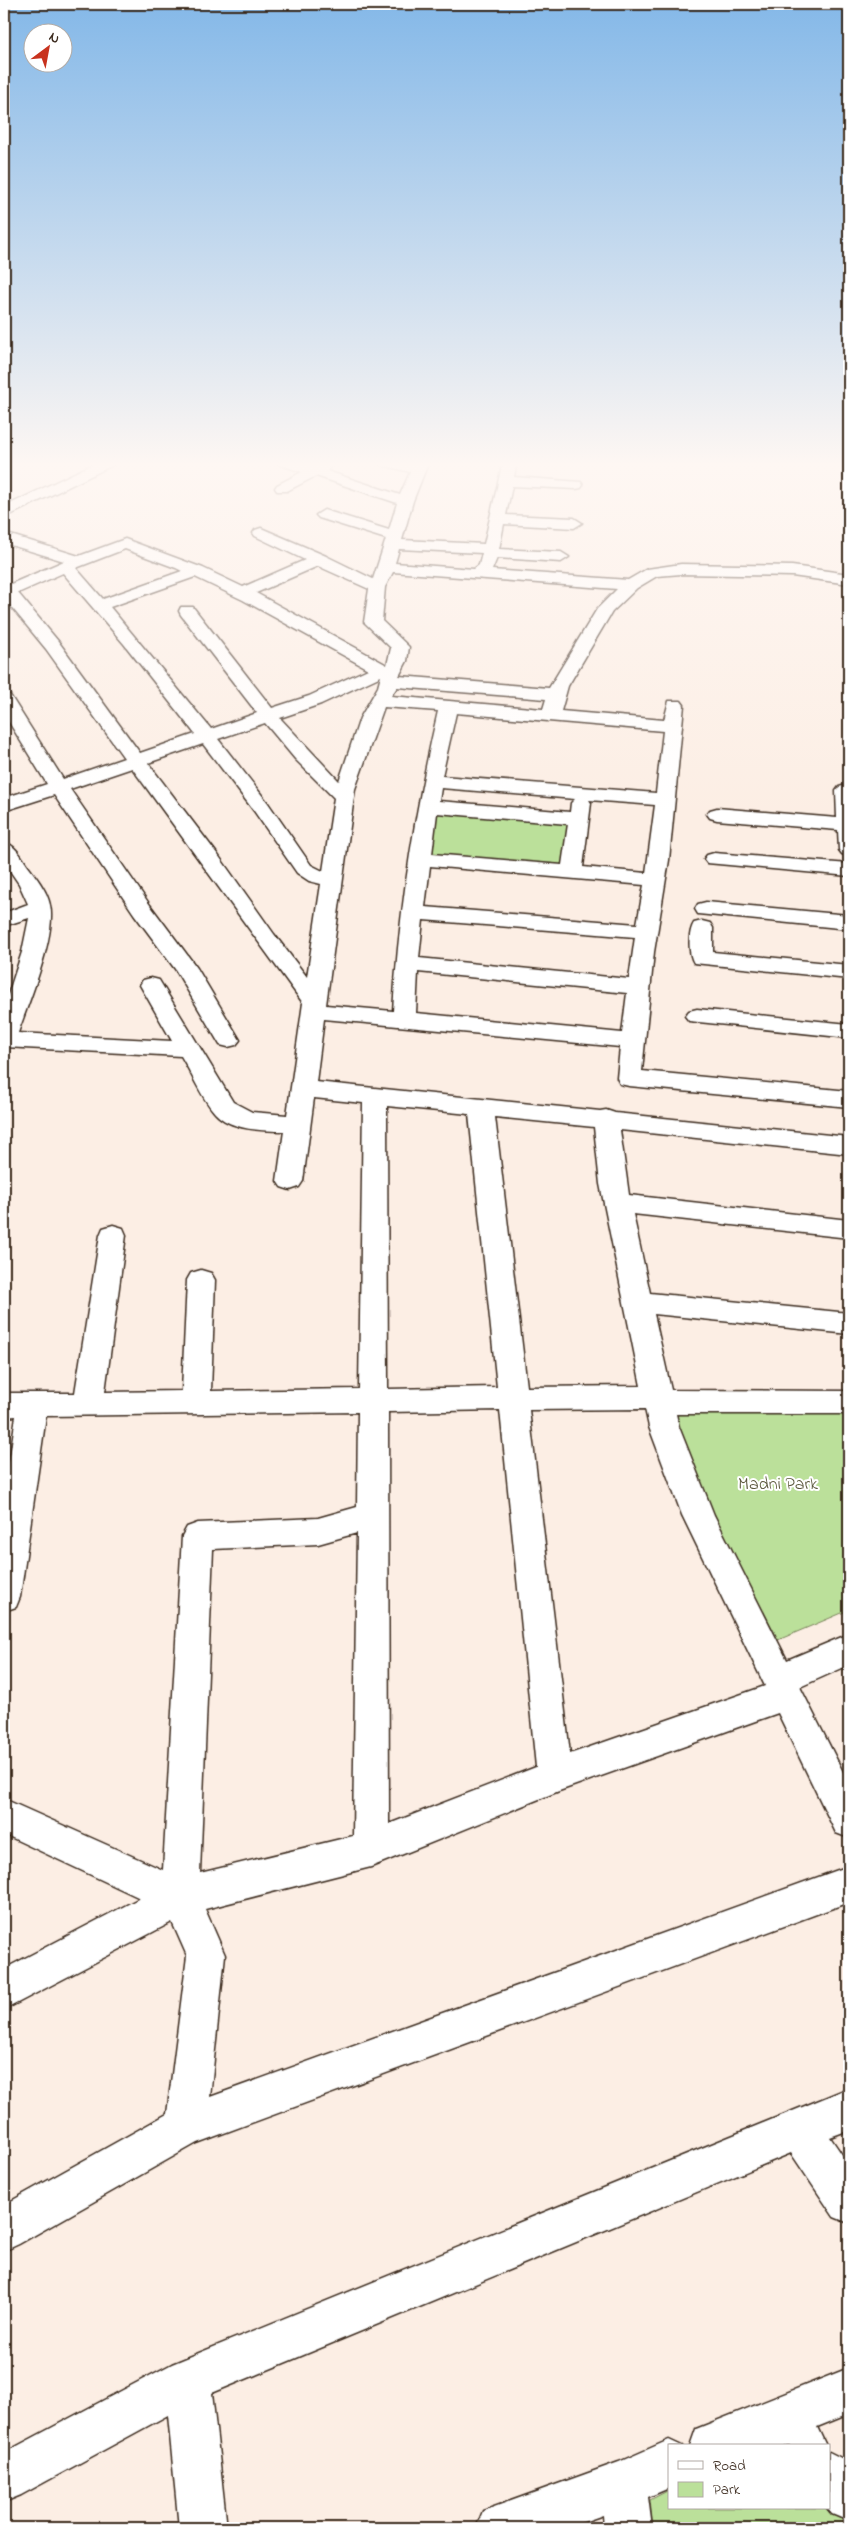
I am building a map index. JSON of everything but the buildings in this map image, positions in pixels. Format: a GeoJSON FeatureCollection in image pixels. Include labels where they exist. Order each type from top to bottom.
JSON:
{"type":"FeatureCollection","features":[{"type":"Feature","properties":{"kind":"street"},"geometry":{"type":"LineString","coordinates":[[5,593],[39,579]]}},
{"type":"Feature","properties":{"kind":"street"},"geometry":{"type":"LineString","coordinates":[[82,579],[98,606],[130,640],[261,806],[304,869],[316,877],[334,878]]}},
{"type":"Feature","properties":{"kind":"street"},"geometry":{"type":"LineString","coordinates":[[98,606],[174,579]]}},
{"type":"Feature","properties":{"kind":"street"},"geometry":{"type":"LineString","coordinates":[[214,579],[243,593],[388,675],[556,694]]}},
{"type":"Feature","properties":{"kind":"street"},"geometry":{"type":"LineString","coordinates":[[243,593],[274,579]]}},
{"type":"Feature","properties":{"kind":"street"},"geometry":{"type":"LineString","coordinates":[[362,579],[378,587]]}},
{"type":"Feature","properties":{"kind":"street"},"geometry":{"type":"LineString","coordinates":[[290,1181],[345,789],[354,771],[359,748],[388,675],[398,661],[400,647],[373,622],[378,587],[381,579]]}},
{"type":"Feature","properties":{"kind":"street"},"geometry":{"type":"LineString","coordinates":[[548,579],[631,585]]}},
{"type":"Feature","properties":{"kind":"street"},"geometry":{"type":"LineString","coordinates":[[551,714],[559,686],[605,609],[631,585],[641,579]]}},
{"type":"Feature","properties":{"kind":"street"},"geometry":{"type":"LineString","coordinates":[[5,593],[14,598],[52,645],[211,860],[314,1007],[528,1033],[634,1041]]}},
{"type":"Feature","properties":{"kind":"street"},"geometry":{"type":"LineString","coordinates":[[187,611],[268,715],[324,780],[345,798]]}},
{"type":"Feature","properties":{"kind":"street"},"geometry":{"type":"LineString","coordinates":[[4,805],[388,675]]}},
{"type":"Feature","properties":{"kind":"street"},"geometry":{"type":"LineString","coordinates":[[4,699],[32,748],[61,787],[137,902],[186,968],[228,1040]]}},
{"type":"Feature","properties":{"kind":"street"},"geometry":{"type":"LineString","coordinates":[[378,701],[551,714],[674,716],[629,1078],[849,1099]]}},
{"type":"Feature","properties":{"kind":"street"},"geometry":{"type":"LineString","coordinates":[[404,1018],[407,964],[428,806],[448,706]]}},
{"type":"Feature","properties":{"kind":"street"},"geometry":{"type":"LineString","coordinates":[[432,781],[664,800]]}},
{"type":"Feature","properties":{"kind":"street"},"geometry":{"type":"LineString","coordinates":[[846,790],[849,850]]}},
{"type":"Feature","properties":{"kind":"street"},"geometry":{"type":"LineString","coordinates":[[572,873],[582,793]]}},
{"type":"Feature","properties":{"kind":"street"},"geometry":{"type":"LineString","coordinates":[[428,806],[579,820]]}},
{"type":"Feature","properties":{"kind":"street"},"geometry":{"type":"LineString","coordinates":[[717,814],[848,825]]}},
{"type":"Feature","properties":{"kind":"street"},"geometry":{"type":"LineString","coordinates":[[4,848],[33,890],[40,907],[37,937],[14,984],[5,1031],[189,1049]]}},
{"type":"Feature","properties":{"kind":"street"},"geometry":{"type":"LineString","coordinates":[[422,859],[655,880]]}},
{"type":"Feature","properties":{"kind":"street"},"geometry":{"type":"LineString","coordinates":[[714,859],[849,870]]}},
{"type":"Feature","properties":{"kind":"street"},"geometry":{"type":"LineString","coordinates":[[4,920],[40,907]]}},
{"type":"Feature","properties":{"kind":"street"},"geometry":{"type":"LineString","coordinates":[[414,913],[646,932]]}},
{"type":"Feature","properties":{"kind":"street"},"geometry":{"type":"LineString","coordinates":[[849,922],[704,918],[702,958],[849,972]]}},
{"type":"Feature","properties":{"kind":"street"},"geometry":{"type":"LineString","coordinates":[[407,964],[639,987]]}},
{"type":"Feature","properties":{"kind":"street"},"geometry":{"type":"LineString","coordinates":[[151,984],[224,1108],[235,1116],[256,1123],[298,1123]]}},
{"type":"Feature","properties":{"kind":"street"},"geometry":{"type":"LineString","coordinates":[[697,1016],[849,1031]]}},
{"type":"Feature","properties":{"kind":"street"},"geometry":{"type":"LineString","coordinates":[[302,1089],[481,1108],[606,1118],[849,1145]]}},
{"type":"Feature","properties":{"kind":"street"},"geometry":{"type":"LineString","coordinates":[[370,1849],[375,1096]]}},
{"type":"Feature","properties":{"kind":"street"},"geometry":{"type":"LineString","coordinates":[[481,1108],[555,1776]]}},
{"type":"Feature","properties":{"kind":"street"},"geometry":{"type":"LineString","coordinates":[[606,1118],[617,1203],[664,1427],[698,1515],[849,1821]]}},
{"type":"Feature","properties":{"kind":"street"},"geometry":{"type":"LineString","coordinates":[[617,1203],[849,1229]]}},
{"type":"Feature","properties":{"kind":"street"},"geometry":{"type":"LineString","coordinates":[[88,1405],[113,1235]]}},
{"type":"Feature","properties":{"kind":"street"},"geometry":{"type":"LineString","coordinates":[[196,1402],[201,1280]]}},
{"type":"Feature","properties":{"kind":"street"},"geometry":{"type":"LineString","coordinates":[[637,1302],[849,1323]]}},
{"type":"Feature","properties":{"kind":"street"},"geometry":{"type":"LineString","coordinates":[[4,1597],[18,1405],[513,1398],[849,1402]]}},
{"type":"Feature","properties":{"kind":"street"},"geometry":{"type":"LineString","coordinates":[[186,2126],[206,1955],[180,1897],[198,1536],[318,1531],[372,1516]]}},
{"type":"Feature","properties":{"kind":"street"},"geometry":{"type":"LineString","coordinates":[[4,1990],[180,1897],[370,1849],[782,1687],[849,1649]]}},
{"type":"Feature","properties":{"kind":"street"},"geometry":{"type":"LineString","coordinates":[[4,1816],[180,1897]]}},
{"type":"Feature","properties":{"kind":"street"},"geometry":{"type":"LineString","coordinates":[[4,2229],[186,2126],[849,1884]]}},
{"type":"Feature","properties":{"kind":"street"},"geometry":{"type":"LineString","coordinates":[[4,2478],[188,2380],[849,2109]]}},
{"type":"Feature","properties":{"kind":"street"},"geometry":{"type":"LineString","coordinates":[[799,2128],[849,2202]]}},
{"type":"Feature","properties":{"kind":"street"},"geometry":{"type":"LineString","coordinates":[[188,2380],[203,2528]]}},
{"type":"Feature","properties":{"kind":"street"},"geometry":{"type":"LineString","coordinates":[[724,2444],[791,2432],[849,2391]]}},
{"type":"Feature","properties":{"kind":"street"},"geometry":{"type":"LineString","coordinates":[[500,2528],[623,2484],[668,2464]]}},
{"type":"Feature","properties":{"kind":"street"},"geometry":{"type":"LineString","coordinates":[[830,2476],[849,2497]]}},
{"type":"Feature","properties":{"kind":"street"},"geometry":{"type":"LineString","coordinates":[[623,2484],[628,2528]]}},
{"type":"Feature","properties":{"kind":"green space"},"geometry":{"type":"Polygon","coordinates":[[[437,810],[572,823],[564,867],[430,857],[437,810]]]}},
{"type":"Feature","properties":{"kind":"green space","name":"Madni Park"},"geometry":{"type":"Polygon","coordinates":[[[849,1409],[849,1610],[778,1640],[685,1459],[671,1415],[849,1409]]]}},
{"type":"Feature","properties":{"kind":"green space"},"geometry":{"type":"Polygon","coordinates":[[[668,2491],[668,2510],[830,2510],[830,2499],[849,2522],[849,2528],[653,2528],[650,2500],[668,2491]]]}}]}
